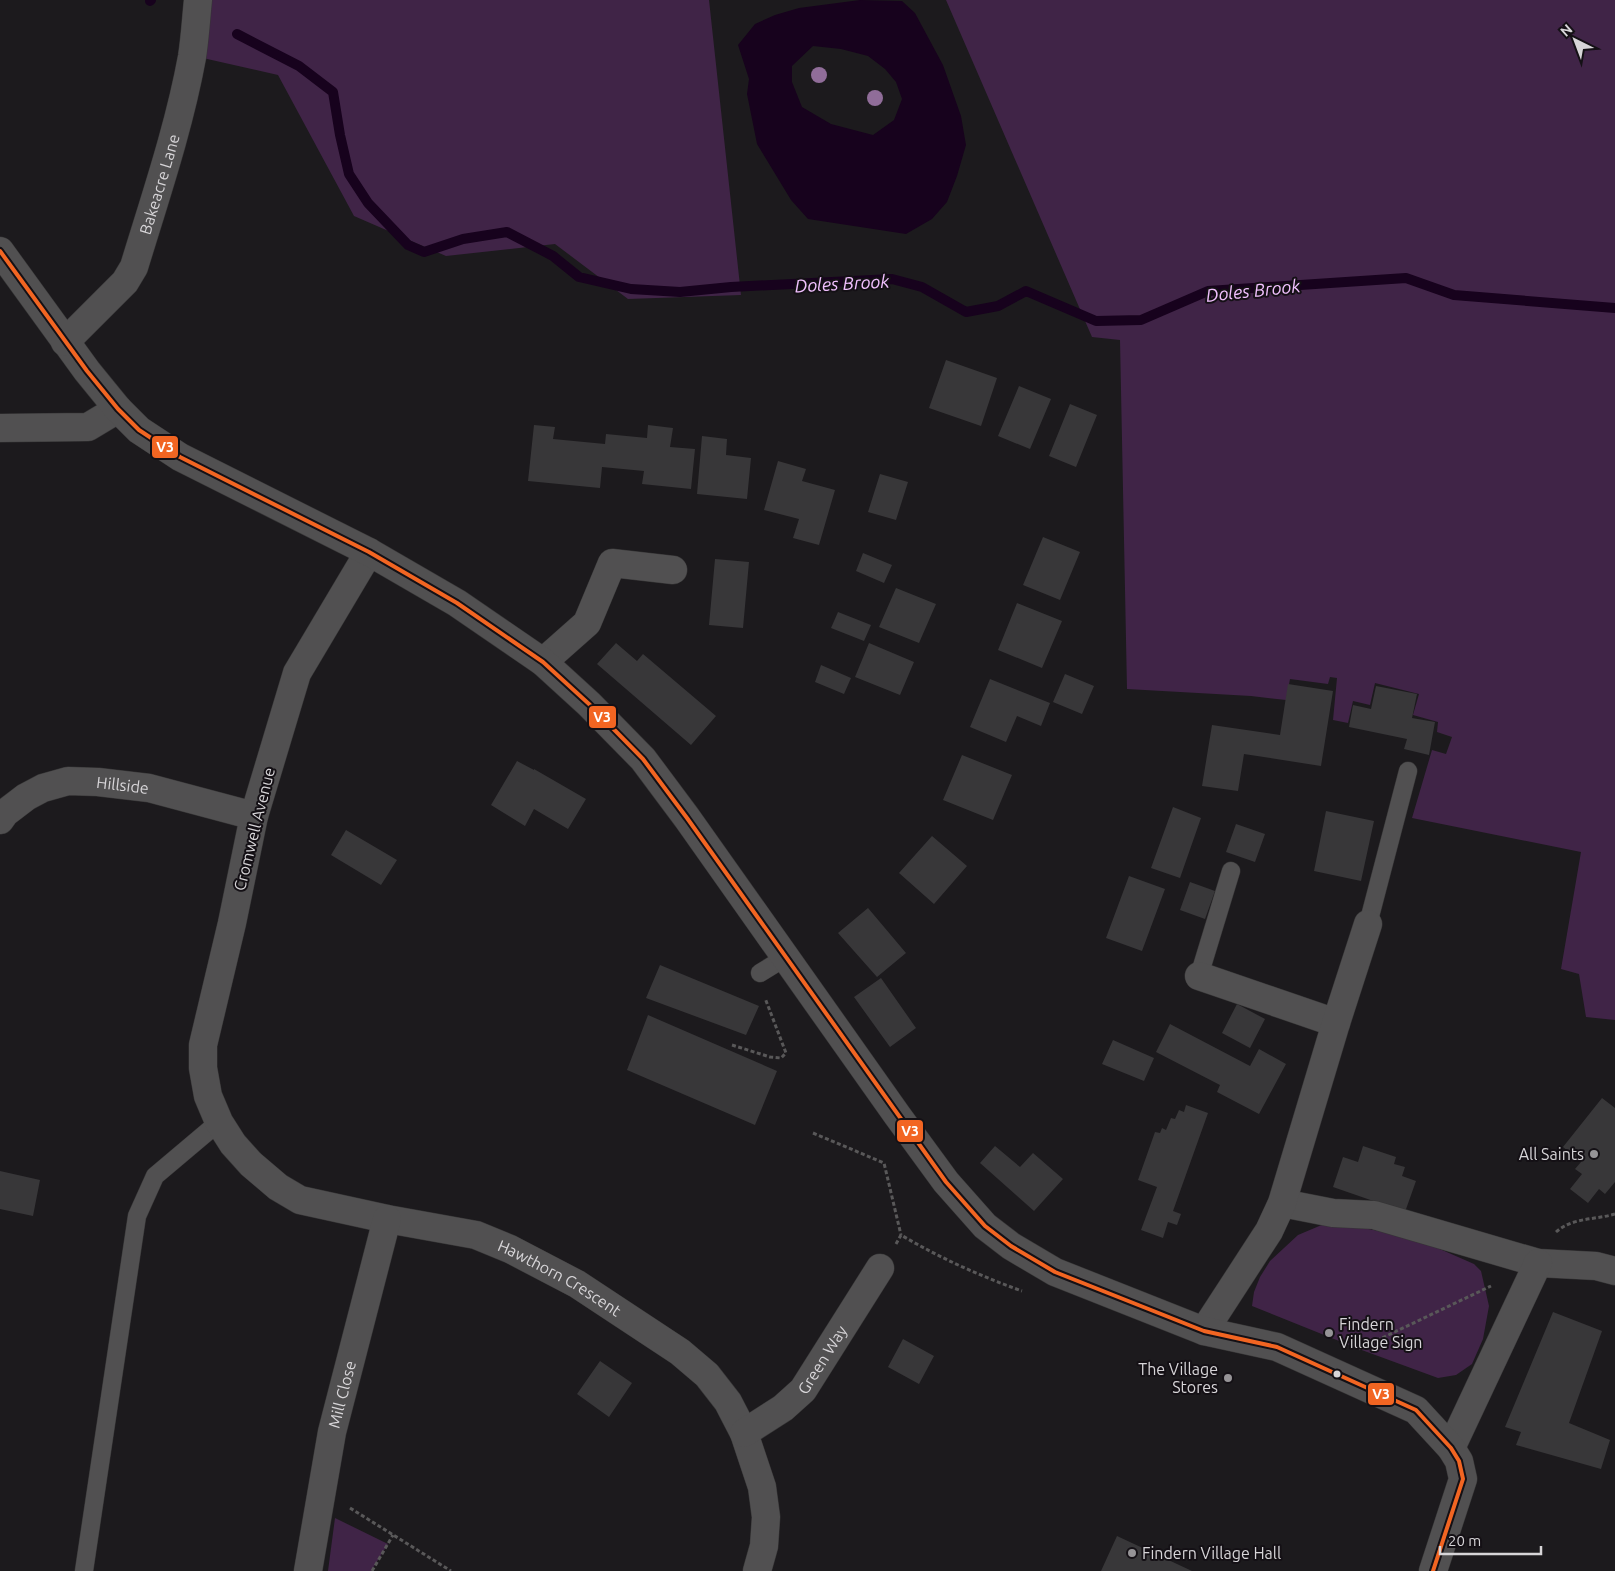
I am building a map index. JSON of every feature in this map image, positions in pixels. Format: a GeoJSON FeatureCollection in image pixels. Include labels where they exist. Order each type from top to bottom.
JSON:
{"type":"FeatureCollection","features":[{"type":"Feature","properties":{"kind":"street","name":"Bakeacre Lane"},"geometry":{"type":"LineString","coordinates":[[65,342],[125,282],[134,267],[168,154],[188,78],[198,0]]}},
{"type":"Feature","properties":{"kind":"street"},"geometry":{"type":"LineString","coordinates":[[0,251],[65,342],[118,409],[139,430],[180,457],[369,552],[457,604],[543,662],[589,704],[642,759],[687,818],[897,1115],[946,1182],[985,1226],[1011,1246],[1055,1272],[1204,1331],[1277,1347],[1416,1410],[1451,1448],[1459,1461],[1463,1479],[1433,1571]]}},
{"type":"Feature","properties":{"kind":"street"},"geometry":{"type":"LineString","coordinates":[[0,428],[88,427],[118,409]]}},
{"type":"Feature","properties":{"kind":"street","name":"Cromwell Avenue"},"geometry":{"type":"LineString","coordinates":[[220,1122],[208,1096],[202,1068],[203,1045],[232,923],[254,816],[296,673],[369,552]]}},
{"type":"Feature","properties":{"kind":"street"},"geometry":{"type":"LineString","coordinates":[[543,662],[587,623],[612,564],[673,570]]}},
{"type":"Feature","properties":{"kind":"street","name":"Hillside"},"geometry":{"type":"LineString","coordinates":[[0,820],[5,813],[26,797],[43,788],[68,781],[98,782],[149,788],[254,816]]}},
{"type":"Feature","properties":{"kind":"street"},"geometry":{"type":"LineString","coordinates":[[1204,1331],[1269,1231],[1282,1203],[1368,924]]}},
{"type":"Feature","properties":{"kind":"street"},"geometry":{"type":"LineString","coordinates":[[1199,976],[1336,1023]]}},
{"type":"Feature","properties":{"kind":"street","name":"Hawthorn Crescent"},"geometry":{"type":"LineString","coordinates":[[220,1122],[233,1144],[251,1164],[278,1187],[300,1200],[387,1219],[476,1235],[510,1249],[577,1284],[680,1352],[707,1375],[728,1402],[744,1433],[762,1487],[766,1517],[764,1546],[757,1571]]}},
{"type":"Feature","properties":{"kind":"street"},"geometry":{"type":"LineString","coordinates":[[1282,1203],[1333,1213],[1374,1215],[1538,1263],[1596,1266],[1615,1271]]}},
{"type":"Feature","properties":{"kind":"street","name":"Mill Close"},"geometry":{"type":"LineString","coordinates":[[308,1571],[332,1432],[387,1219]]}},
{"type":"Feature","properties":{"kind":"street"},"geometry":{"type":"LineString","coordinates":[[1451,1448],[1538,1263]]}},
{"type":"Feature","properties":{"kind":"street","name":"Green Way"},"geometry":{"type":"LineString","coordinates":[[744,1433],[783,1408],[803,1390],[880,1268]]}},
{"type":"Feature","properties":{"kind":"lane"},"geometry":{"type":"LineString","coordinates":[[1368,924],[1408,771]]}},
{"type":"Feature","properties":{"kind":"lane"},"geometry":{"type":"LineString","coordinates":[[1199,976],[1231,872]]}},
{"type":"Feature","properties":{"kind":"lane"},"geometry":{"type":"LineString","coordinates":[[760,973],[786,957]]}},
{"type":"Feature","properties":{"kind":"lane"},"geometry":{"type":"LineString","coordinates":[[84,1571],[138,1216],[155,1176],[220,1122]]}},
{"type":"Feature","properties":{"kind":"path"},"geometry":{"type":"LineString","coordinates":[[732,1045],[770,1057],[781,1058],[786,1053],[765,998],[760,973]]}},
{"type":"Feature","properties":{"kind":"path"},"geometry":{"type":"LineString","coordinates":[[813,1133],[884,1162],[901,1235],[880,1268]]}},
{"type":"Feature","properties":{"kind":"path"},"geometry":{"type":"LineString","coordinates":[[1538,1263],[1554,1234],[1562,1227],[1573,1222],[1615,1214]]}},
{"type":"Feature","properties":{"kind":"path"},"geometry":{"type":"LineString","coordinates":[[901,1235],[948,1261],[1032,1295],[1055,1272]]}},
{"type":"Feature","properties":{"kind":"path"},"geometry":{"type":"LineString","coordinates":[[1343,1378],[1359,1349],[1494,1285]]}},
{"type":"Feature","properties":{"kind":"path"},"geometry":{"type":"LineString","coordinates":[[322,1490],[451,1571]]}},
{"type":"Feature","properties":{"kind":"path"},"geometry":{"type":"LineString","coordinates":[[372,1571],[393,1535]]}},
{"type":"Feature","properties":{"kind":"shaded area"},"geometry":{"type":"Polygon","coordinates":[[[208,0],[709,0],[741,295],[628,299],[555,244],[446,256],[354,216],[278,75],[194,56],[208,0]]]}},
{"type":"Feature","properties":{"kind":"shaded area"},"geometry":{"type":"Polygon","coordinates":[[[860,0],[902,1],[915,13],[943,65],[961,116],[966,145],[947,202],[932,219],[906,234],[808,219],[791,200],[757,144],[747,94],[749,79],[738,45],[755,24],[775,15],[799,8],[860,0]],[[813,46],[792,66],[792,82],[802,107],[831,124],[873,135],[894,120],[902,99],[896,82],[885,69],[868,56],[841,49],[813,46]]]}},
{"type":"Feature","properties":{"kind":"shaded area"},"geometry":{"type":"Polygon","coordinates":[[[946,0],[1615,0],[1615,1020],[1586,1017],[1579,974],[1561,969],[1581,852],[1412,818],[1432,750],[1446,754],[1452,737],[1437,732],[1438,722],[1413,715],[1419,694],[1375,683],[1370,705],[1353,701],[1348,723],[1333,720],[1337,678],[1330,677],[1328,684],[1290,679],[1286,700],[1251,696],[1127,689],[1120,340],[1092,337],[946,0]]]}},
{"type":"Feature","properties":{"kind":"shaded area"},"geometry":{"type":"Polygon","coordinates":[[[1324,1224],[1347,1225],[1379,1231],[1433,1246],[1474,1264],[1481,1271],[1489,1306],[1483,1339],[1472,1364],[1456,1375],[1438,1378],[1252,1306],[1254,1292],[1260,1277],[1270,1261],[1298,1235],[1324,1224]]]}},
{"type":"Feature","properties":{"kind":"shaded area"},"geometry":{"type":"Polygon","coordinates":[[[335,1518],[388,1544],[371,1571],[328,1571],[335,1518]]]}},
{"type":"Feature","properties":{"kind":"building"},"geometry":{"type":"Polygon","coordinates":[[[946,360],[997,378],[981,426],[929,408],[946,360]]]}},
{"type":"Feature","properties":{"kind":"building"},"geometry":{"type":"Polygon","coordinates":[[[1019,386],[1051,399],[1030,449],[998,436],[1019,386]]]}},
{"type":"Feature","properties":{"kind":"building"},"geometry":{"type":"Polygon","coordinates":[[[1070,404],[1097,415],[1076,467],[1049,456],[1070,404]]]}},
{"type":"Feature","properties":{"kind":"building"},"geometry":{"type":"Polygon","coordinates":[[[534,425],[555,427],[553,439],[605,444],[606,434],[647,438],[648,425],[673,428],[670,447],[695,449],[691,489],[642,484],[644,471],[602,467],[600,488],[528,481],[534,425]]]}},
{"type":"Feature","properties":{"kind":"building"},"geometry":{"type":"Polygon","coordinates":[[[702,436],[727,439],[726,455],[751,458],[747,499],[697,494],[702,436]]]}},
{"type":"Feature","properties":{"kind":"building"},"geometry":{"type":"Polygon","coordinates":[[[778,461],[806,469],[802,481],[835,490],[819,545],[793,538],[799,519],[764,510],[778,461]]]}},
{"type":"Feature","properties":{"kind":"building"},"geometry":{"type":"Polygon","coordinates":[[[880,474],[908,482],[896,520],[868,512],[880,474]]]}},
{"type":"Feature","properties":{"kind":"building"},"geometry":{"type":"Polygon","coordinates":[[[1043,537],[1080,552],[1060,600],[1023,585],[1043,537]]]}},
{"type":"Feature","properties":{"kind":"building"},"geometry":{"type":"Polygon","coordinates":[[[863,553],[892,565],[884,583],[856,571],[863,553]]]}},
{"type":"Feature","properties":{"kind":"building"},"geometry":{"type":"Polygon","coordinates":[[[715,559],[749,562],[743,628],[709,625],[715,559]]]}},
{"type":"Feature","properties":{"kind":"building"},"geometry":{"type":"Polygon","coordinates":[[[896,588],[936,604],[919,643],[879,627],[896,588]]]}},
{"type":"Feature","properties":{"kind":"building"},"geometry":{"type":"Polygon","coordinates":[[[1017,603],[1062,621],[1042,668],[998,650],[1017,603]]]}},
{"type":"Feature","properties":{"kind":"building"},"geometry":{"type":"Polygon","coordinates":[[[838,612],[871,625],[864,641],[831,628],[838,612]]]}},
{"type":"Feature","properties":{"kind":"building"},"geometry":{"type":"Polygon","coordinates":[[[616,643],[637,661],[643,654],[716,716],[691,745],[597,664],[616,643]]]}},
{"type":"Feature","properties":{"kind":"building"},"geometry":{"type":"Polygon","coordinates":[[[869,643],[914,662],[900,695],[855,677],[869,643]]]}},
{"type":"Feature","properties":{"kind":"building"},"geometry":{"type":"Polygon","coordinates":[[[821,665],[851,678],[844,694],[815,682],[821,665]]]}},
{"type":"Feature","properties":{"kind":"building"},"geometry":{"type":"Polygon","coordinates":[[[1065,674],[1094,686],[1082,714],[1053,702],[1065,674]]]}},
{"type":"Feature","properties":{"kind":"building"},"geometry":{"type":"Polygon","coordinates":[[[990,679],[1050,703],[1041,726],[1017,716],[1006,742],[970,727],[990,679]]]}},
{"type":"Feature","properties":{"kind":"building"},"geometry":{"type":"Polygon","coordinates":[[[1288,684],[1333,691],[1321,766],[1244,754],[1238,791],[1202,786],[1212,725],[1280,735],[1288,684]]]}},
{"type":"Feature","properties":{"kind":"building"},"geometry":{"type":"Polygon","coordinates":[[[1376,686],[1417,694],[1412,718],[1435,722],[1429,755],[1404,749],[1407,739],[1349,727],[1353,705],[1371,709],[1376,686]]]}},
{"type":"Feature","properties":{"kind":"building"},"geometry":{"type":"Polygon","coordinates":[[[962,755],[1012,775],[993,820],[943,800],[962,755]]]}},
{"type":"Feature","properties":{"kind":"building"},"geometry":{"type":"Polygon","coordinates":[[[517,761],[586,799],[568,829],[534,809],[525,826],[491,805],[517,761]]]}},
{"type":"Feature","properties":{"kind":"building"},"geometry":{"type":"Polygon","coordinates":[[[1173,807],[1201,818],[1180,878],[1151,868],[1173,807]]]}},
{"type":"Feature","properties":{"kind":"building"},"geometry":{"type":"Polygon","coordinates":[[[1326,811],[1374,821],[1361,881],[1314,871],[1326,811]]]}},
{"type":"Feature","properties":{"kind":"building"},"geometry":{"type":"Polygon","coordinates":[[[1236,824],[1265,834],[1255,862],[1226,852],[1236,824]]]}},
{"type":"Feature","properties":{"kind":"building"},"geometry":{"type":"Polygon","coordinates":[[[346,830],[397,860],[381,885],[331,855],[346,830]]]}},
{"type":"Feature","properties":{"kind":"building"},"geometry":{"type":"Polygon","coordinates":[[[932,836],[967,866],[934,904],[899,873],[932,836]]]}},
{"type":"Feature","properties":{"kind":"building"},"geometry":{"type":"Polygon","coordinates":[[[1129,876],[1165,889],[1142,951],[1106,938],[1129,876]]]}},
{"type":"Feature","properties":{"kind":"building"},"geometry":{"type":"Polygon","coordinates":[[[1190,882],[1215,891],[1205,919],[1180,910],[1190,882]]]}},
{"type":"Feature","properties":{"kind":"building"},"geometry":{"type":"Polygon","coordinates":[[[868,908],[906,953],[877,977],[838,933],[868,908]]]}},
{"type":"Feature","properties":{"kind":"building"},"geometry":{"type":"Polygon","coordinates":[[[660,965],[759,1006],[746,1035],[646,998],[660,965]]]}},
{"type":"Feature","properties":{"kind":"building"},"geometry":{"type":"Polygon","coordinates":[[[881,978],[916,1028],[890,1047],[854,997],[881,978]]]}},
{"type":"Feature","properties":{"kind":"building"},"geometry":{"type":"Polygon","coordinates":[[[1237,1004],[1265,1019],[1250,1048],[1222,1033],[1237,1004]]]}},
{"type":"Feature","properties":{"kind":"building"},"geometry":{"type":"Polygon","coordinates":[[[648,1015],[777,1071],[755,1125],[627,1070],[648,1015]]]}},
{"type":"Feature","properties":{"kind":"building"},"geometry":{"type":"Polygon","coordinates":[[[1170,1024],[1250,1066],[1259,1049],[1286,1064],[1259,1114],[1217,1092],[1220,1085],[1156,1052],[1170,1024]]]}},
{"type":"Feature","properties":{"kind":"building"},"geometry":{"type":"Polygon","coordinates":[[[1113,1040],[1154,1058],[1144,1081],[1102,1064],[1113,1040]]]}},
{"type":"Feature","properties":{"kind":"building","name":"All Saints"},"geometry":{"type":"Polygon","coordinates":[[[1602,1098],[1615,1108],[1615,1182],[1605,1194],[1599,1189],[1588,1203],[1570,1189],[1582,1174],[1575,1169],[1581,1162],[1563,1147],[1602,1098]]]}},
{"type":"Feature","properties":{"kind":"building"},"geometry":{"type":"Polygon","coordinates":[[[1186,1105],[1208,1113],[1173,1211],[1181,1214],[1177,1225],[1168,1222],[1163,1238],[1141,1230],[1157,1187],[1138,1180],[1155,1132],[1160,1133],[1162,1128],[1166,1130],[1171,1118],[1175,1119],[1179,1110],[1184,1112],[1186,1105]]]}},
{"type":"Feature","properties":{"kind":"building"},"geometry":{"type":"Polygon","coordinates":[[[995,1146],[1020,1167],[1033,1153],[1063,1179],[1034,1211],[980,1163],[995,1146]]]}},
{"type":"Feature","properties":{"kind":"building"},"geometry":{"type":"Polygon","coordinates":[[[1363,1146],[1396,1157],[1394,1164],[1405,1167],[1402,1176],[1416,1181],[1405,1212],[1333,1187],[1343,1157],[1358,1162],[1363,1146]]]}},
{"type":"Feature","properties":{"kind":"building"},"geometry":{"type":"Polygon","coordinates":[[[0,1171],[40,1180],[33,1216],[0,1209],[0,1171]]]}},
{"type":"Feature","properties":{"kind":"building"},"geometry":{"type":"Polygon","coordinates":[[[1553,1312],[1602,1331],[1569,1423],[1610,1440],[1601,1469],[1516,1445],[1521,1432],[1505,1427],[1553,1312]]]}},
{"type":"Feature","properties":{"kind":"building"},"geometry":{"type":"Polygon","coordinates":[[[903,1339],[934,1356],[919,1384],[888,1367],[903,1339]]]}},
{"type":"Feature","properties":{"kind":"building"},"geometry":{"type":"Polygon","coordinates":[[[600,1361],[632,1383],[609,1417],[577,1394],[600,1361]]]}},
{"type":"Feature","properties":{"kind":"building","name":"Findern Village Hall"},"geometry":{"type":"Polygon","coordinates":[[[1117,1536],[1192,1571],[1101,1571],[1117,1536]]]}},
{"type":"Feature","properties":{"kind":"waterway","name":"Doles Brook"},"geometry":{"type":"LineString","coordinates":[[237,34],[299,66],[333,92],[349,174],[368,203],[408,245],[424,252],[463,239],[507,232],[553,256],[579,277],[631,289],[680,292],[731,287],[892,279],[922,287],[966,312],[998,306],[1026,291],[1096,321],[1141,320],[1208,291],[1406,278],[1454,295],[1615,308]]}},
{"type":"Feature","properties":{"kind":"transit line","name":"V3"},"geometry":{"type":"LineString","coordinates":[[0,251],[87,371],[118,409],[139,430],[180,457],[369,552],[457,603],[543,662],[589,704],[643,759],[946,1182],[985,1226],[1011,1246],[1055,1272],[1204,1331],[1277,1347],[1416,1410],[1451,1448],[1459,1461],[1463,1479],[1433,1571]]}},
{"type":"Feature","properties":{"kind":"place","name":"All Saints"},"geometry":{"type":"Point","coordinates":[1594,1154]}},
{"type":"Feature","properties":{"kind":"place","name":"Findern Village Sign"},"geometry":{"type":"Point","coordinates":[1329,1333]}},
{"type":"Feature","properties":{"kind":"place","name":"The Village Stores"},"geometry":{"type":"Point","coordinates":[1228,1378]}},
{"type":"Feature","properties":{"kind":"place","name":"Findern Village Hall"},"geometry":{"type":"Point","coordinates":[1132,1553]}}]}
